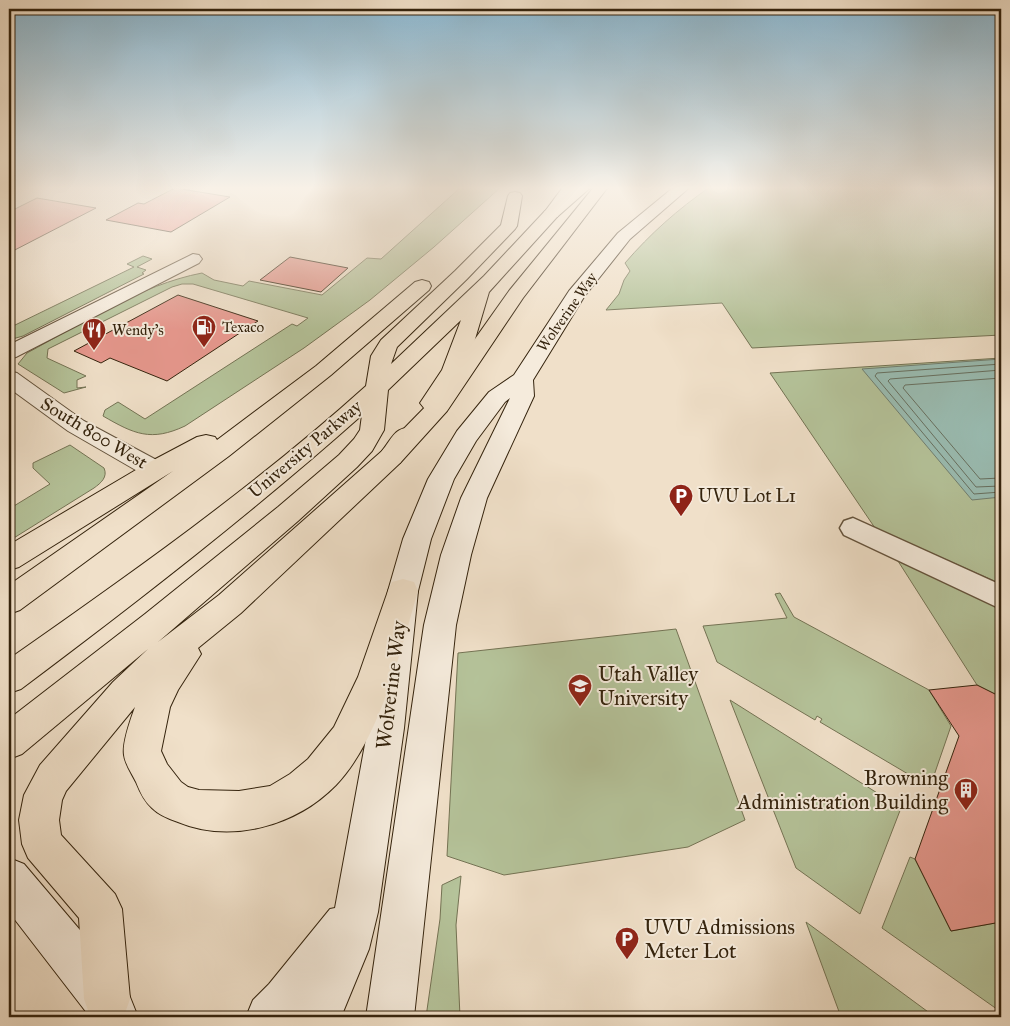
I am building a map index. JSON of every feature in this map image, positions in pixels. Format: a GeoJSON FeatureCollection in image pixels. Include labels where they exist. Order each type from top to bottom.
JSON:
{"type":"FeatureCollection","features":[{"type":"Feature","properties":{"kind":"main road"},"geometry":{"type":"LineString","coordinates":[[9,601],[204,462],[280,403],[409,298],[477,235]]}},
{"type":"Feature","properties":{"kind":"main road"},"geometry":{"type":"LineString","coordinates":[[9,741],[156,624],[288,514],[364,445],[372,430],[382,356],[388,344],[501,235]]}},
{"type":"Feature","properties":{"kind":"main road","name":"University Parkway"},"geometry":{"type":"LineString","coordinates":[[9,678],[153,571],[304,451],[377,389],[480,292],[532,235]]}},
{"type":"Feature","properties":{"kind":"main road"},"geometry":{"type":"LineString","coordinates":[[111,1008],[100,909],[42,844],[38,820],[43,795],[53,778],[125,693],[164,656],[230,604],[391,457],[439,406],[516,295],[563,235]]}},
{"type":"Feature","properties":{"kind":"main road","name":"Wolverine Way"},"geometry":{"type":"LineString","coordinates":[[316,1017],[347,949],[356,912],[386,728],[403,591],[417,539],[441,479],[466,437],[497,397],[522,380],[576,295],[625,235]]}},
{"type":"Feature","properties":{"kind":"main road"},"geometry":{"type":"LineString","coordinates":[[9,353],[193,259]]}},
{"type":"Feature","properties":{"kind":"main road"},"geometry":{"type":"LineString","coordinates":[[391,457],[431,404],[453,370],[463,346],[480,292]]}},
{"type":"Feature","properties":{"kind":"main road","name":"South 800 West"},"geometry":{"type":"LineString","coordinates":[[9,378],[76,426],[155,470]]}},
{"type":"Feature","properties":{"kind":"main road","name":"Wolverine Way"},"geometry":{"type":"LineString","coordinates":[[390,1017],[440,625],[456,555],[474,498],[523,396],[522,380]]}},
{"type":"Feature","properties":{"kind":"main road"},"geometry":{"type":"LineString","coordinates":[[9,559],[155,470],[280,403]]}},
{"type":"Feature","properties":{"kind":"main road"},"geometry":{"type":"LineString","coordinates":[[230,604],[174,665],[162,684],[150,716],[142,754],[156,785],[168,798],[206,810],[228,812],[262,808],[282,800],[304,786],[325,769],[342,747],[362,709],[403,591]]}},
{"type":"Feature","properties":{"kind":"main road"},"geometry":{"type":"LineString","coordinates":[[9,879],[111,1008]]}},
{"type":"Feature","properties":{"kind":"main road"},"geometry":{"type":"LineString","coordinates":[[270,1017],[286,1001],[356,912]]}},
{"type":"Feature","properties":{"kind":"street"},"geometry":{"type":"LineString","coordinates":[[853,528],[1001,598]]}},
{"type":"Feature","properties":{"kind":"green space"},"geometry":{"type":"Polygon","coordinates":[[[408,235],[448,235],[370,300],[304,348],[185,426],[173,431],[152,435],[143,434],[103,416],[105,410],[118,402],[145,419],[292,324],[297,326],[308,318],[193,284],[182,284],[172,287],[48,349],[47,358],[86,376],[77,380],[77,388],[86,387],[64,393],[18,364],[27,353],[112,306],[156,286],[179,279],[202,273],[214,280],[243,286],[249,281],[322,295],[367,258],[381,259],[408,235]]]}},
{"type":"Feature","properties":{"kind":"green space"},"geometry":{"type":"Polygon","coordinates":[[[651,235],[1001,235],[1001,335],[752,348],[722,303],[606,310],[619,294],[624,280],[630,271],[625,263],[651,235]]]}},
{"type":"Feature","properties":{"kind":"green space"},"geometry":{"type":"Polygon","coordinates":[[[143,256],[152,259],[137,267],[146,270],[142,273],[144,274],[23,336],[9,340],[9,328],[134,267],[127,264],[143,256]]]}},
{"type":"Feature","properties":{"kind":"green space"},"geometry":{"type":"Polygon","coordinates":[[[1001,358],[1001,584],[875,528],[770,373],[1001,358]]]}},
{"type":"Feature","properties":{"kind":"green space"},"geometry":{"type":"Polygon","coordinates":[[[70,445],[104,468],[103,480],[94,488],[9,541],[9,509],[50,484],[33,468],[33,463],[70,445]]]}},
{"type":"Feature","properties":{"kind":"green space"},"geometry":{"type":"Polygon","coordinates":[[[898,561],[1001,609],[1001,697],[977,685],[898,561]]]}},
{"type":"Feature","properties":{"kind":"green space"},"geometry":{"type":"Polygon","coordinates":[[[780,593],[794,617],[929,690],[951,726],[930,787],[820,722],[822,719],[817,716],[815,720],[717,662],[703,626],[787,618],[775,594],[780,593]]]}},
{"type":"Feature","properties":{"kind":"green space"},"geometry":{"type":"Polygon","coordinates":[[[676,629],[745,820],[688,847],[504,875],[447,856],[458,653],[676,629]]]}},
{"type":"Feature","properties":{"kind":"green space"},"geometry":{"type":"Polygon","coordinates":[[[730,700],[901,808],[860,914],[796,868],[730,700]]]}},
{"type":"Feature","properties":{"kind":"green space"},"geometry":{"type":"Polygon","coordinates":[[[910,857],[915,859],[951,931],[1001,922],[1001,1012],[882,928],[910,857]]]}},
{"type":"Feature","properties":{"kind":"green space"},"geometry":{"type":"Polygon","coordinates":[[[461,876],[456,925],[460,1017],[426,1017],[440,919],[442,885],[461,876]]]}},
{"type":"Feature","properties":{"kind":"green space"},"geometry":{"type":"Polygon","coordinates":[[[806,922],[935,1017],[841,1017],[806,922]]]}},
{"type":"Feature","properties":{"kind":"water"},"geometry":{"type":"Polygon","coordinates":[[[1001,359],[1001,497],[972,500],[862,369],[1001,359]]]}},
{"type":"Feature","properties":{"kind":"building"},"geometry":{"type":"Polygon","coordinates":[[[9,235],[44,235],[9,253],[9,235]]]}},
{"type":"Feature","properties":{"kind":"building"},"geometry":{"type":"Polygon","coordinates":[[[290,257],[348,268],[321,292],[260,280],[290,257]]]}},
{"type":"Feature","properties":{"kind":"building"},"geometry":{"type":"Polygon","coordinates":[[[178,295],[258,321],[167,381],[110,358],[101,363],[74,351],[178,295]]]}},
{"type":"Feature","properties":{"kind":"building","name":"Browning Administration Building"},"geometry":{"type":"Polygon","coordinates":[[[977,685],[1001,697],[1001,922],[951,931],[915,859],[959,736],[929,690],[977,685]]]}},
{"type":"Feature","properties":{"kind":"place","name":"Texaco"},"geometry":{"type":"Point","coordinates":[204,348]}},
{"type":"Feature","properties":{"kind":"place","name":"Wendy's"},"geometry":{"type":"Point","coordinates":[94,351]}},
{"type":"Feature","properties":{"kind":"place","name":"UVU Lot L1"},"geometry":{"type":"Point","coordinates":[681,517]}},
{"type":"Feature","properties":{"kind":"place","name":"Utah Valley University"},"geometry":{"type":"Point","coordinates":[580,707]}},
{"type":"Feature","properties":{"kind":"place","name":"Browning Administration Building"},"geometry":{"type":"Point","coordinates":[966,811]}},
{"type":"Feature","properties":{"kind":"place","name":"UVU Admissions Meter Lot"},"geometry":{"type":"Point","coordinates":[627,960]}}]}
